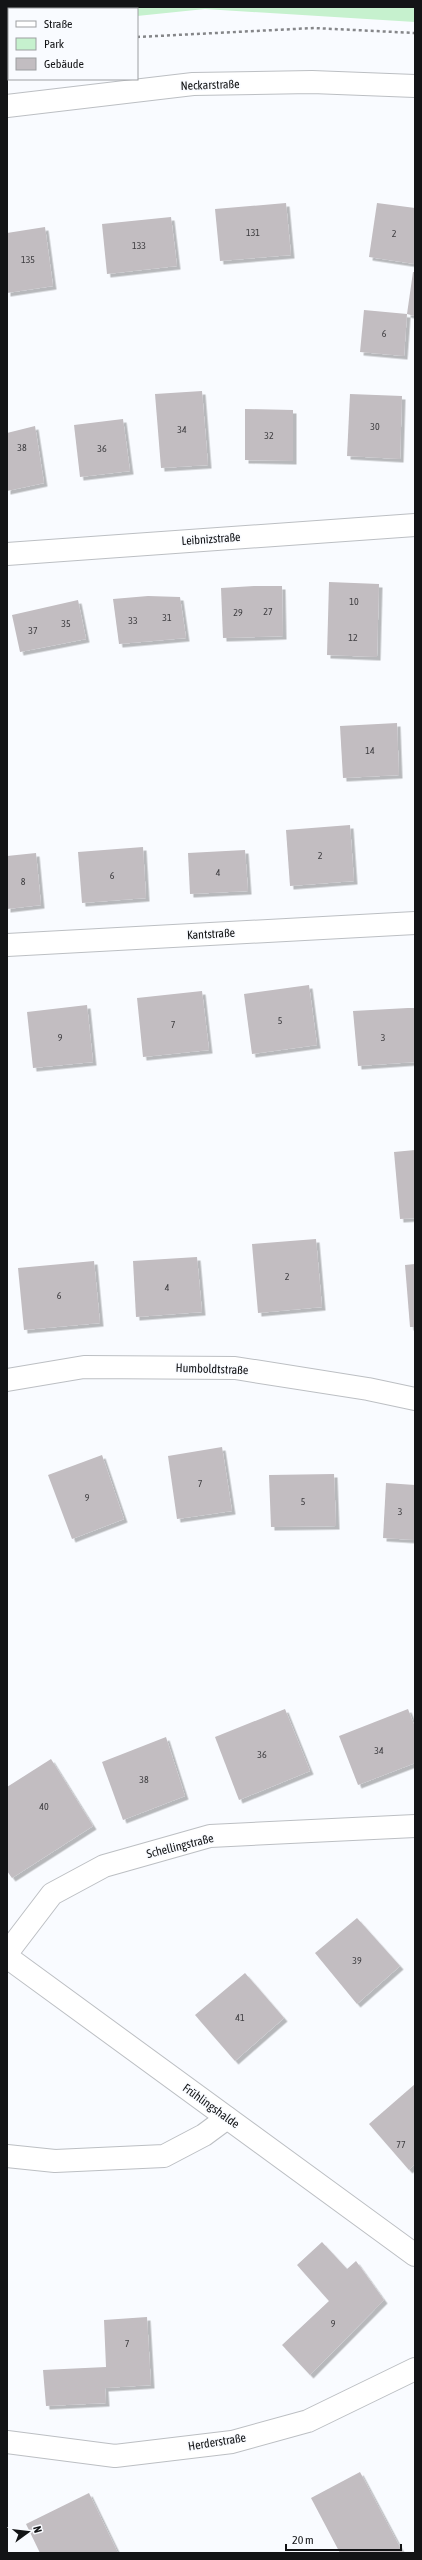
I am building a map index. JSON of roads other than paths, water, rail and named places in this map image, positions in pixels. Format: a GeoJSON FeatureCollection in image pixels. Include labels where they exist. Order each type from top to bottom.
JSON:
{"type":"FeatureCollection","features":[{"type":"Feature","properties":{"kind":"street","name":"Neckarstraße"},"geometry":{"type":"LineString","coordinates":[[7,106],[193,84],[312,82],[415,86]]}},
{"type":"Feature","properties":{"kind":"street","name":"Leibnizstraße"},"geometry":{"type":"LineString","coordinates":[[7,554],[415,525]]}},
{"type":"Feature","properties":{"kind":"street","name":"Kantstraße"},"geometry":{"type":"LineString","coordinates":[[7,945],[415,924]]}},
{"type":"Feature","properties":{"kind":"street","name":"Humboldtstraße"},"geometry":{"type":"LineString","coordinates":[[7,1380],[84,1367],[235,1368],[368,1389],[415,1399]]}},
{"type":"Feature","properties":{"kind":"street","name":"Schellingstraße"},"geometry":{"type":"LineString","coordinates":[[7,1953],[52,1894],[104,1866],[210,1836],[415,1826]]}},
{"type":"Feature","properties":{"kind":"street","name":"Frühlingshalde"},"geometry":{"type":"LineString","coordinates":[[7,1957],[415,2255]]}},
{"type":"Feature","properties":{"kind":"street"},"geometry":{"type":"LineString","coordinates":[[7,2156],[55,2161],[164,2156],[204,2135],[227,2118]]}},
{"type":"Feature","properties":{"kind":"street","name":"Herderstraße"},"geometry":{"type":"LineString","coordinates":[[7,2442],[115,2456],[232,2442],[308,2421],[415,2370]]}}]}
